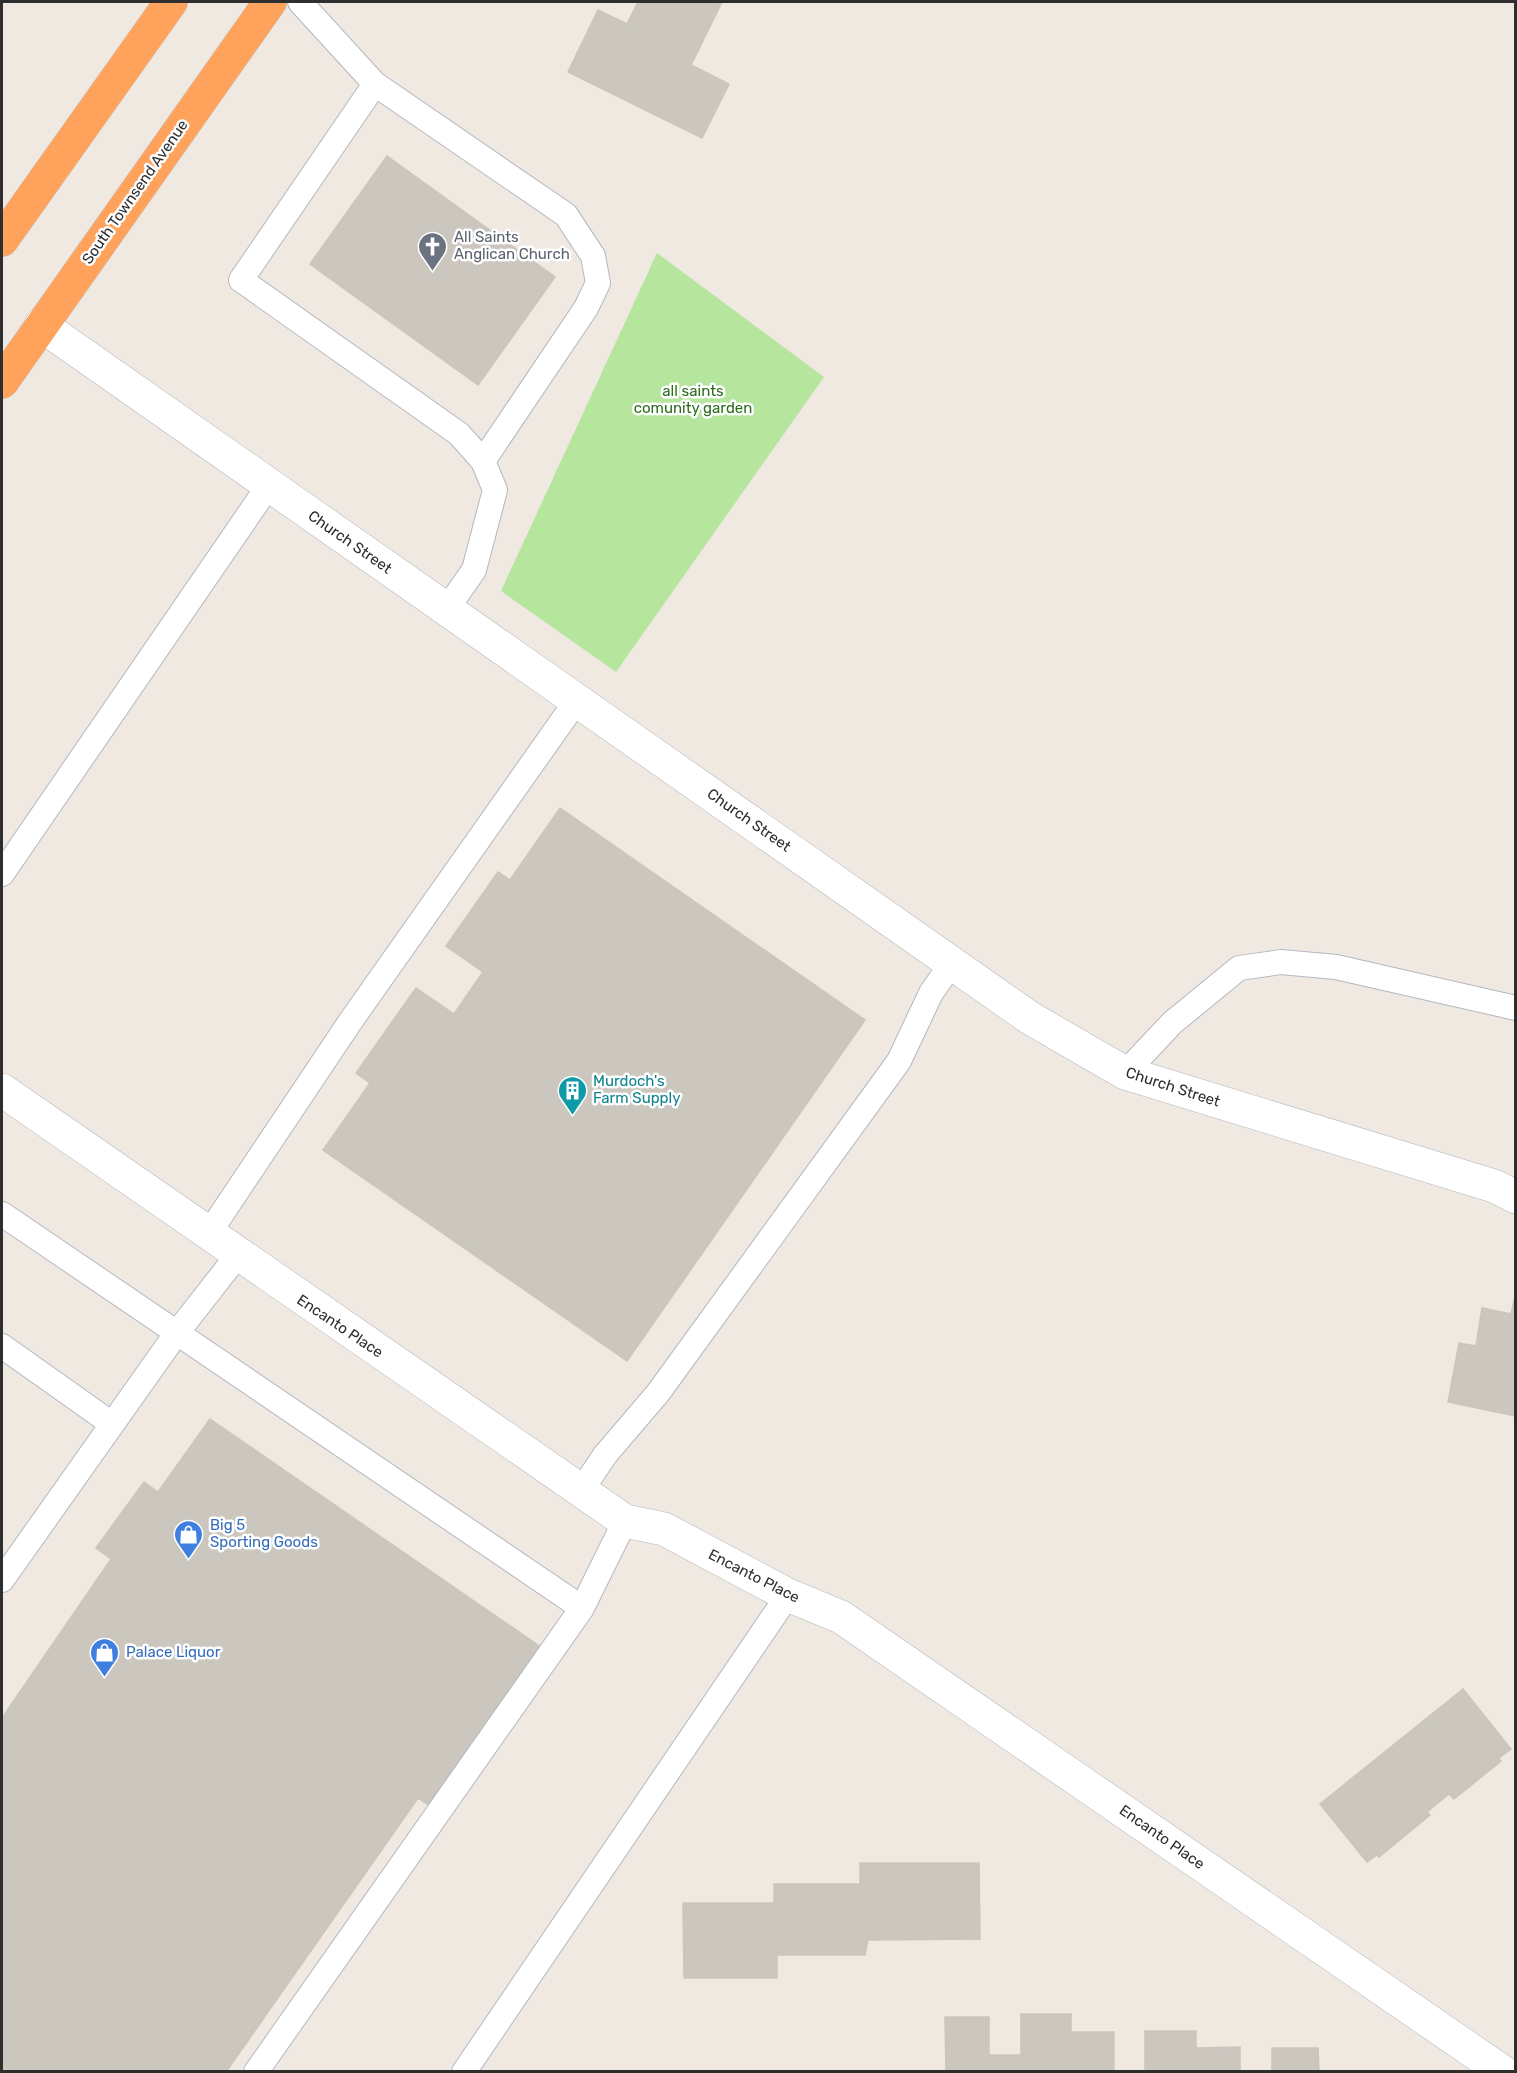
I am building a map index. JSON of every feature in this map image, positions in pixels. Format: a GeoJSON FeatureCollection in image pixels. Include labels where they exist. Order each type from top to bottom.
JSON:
{"type":"FeatureCollection","features":[{"type":"Feature","properties":{"kind":"highway"},"geometry":{"type":"LineString","coordinates":[[2,240],[171,2]]}},
{"type":"Feature","properties":{"kind":"highway","name":"South Townsend Avenue"},"geometry":{"type":"LineString","coordinates":[[2,382],[270,2]]}},
{"type":"Feature","properties":{"kind":"street","name":"Church Street"},"geometry":{"type":"LineString","coordinates":[[40,325],[1030,1018],[1125,1073],[1494,1186],[1515,1197]]}},
{"type":"Feature","properties":{"kind":"street","name":"Encanto Place"},"geometry":{"type":"LineString","coordinates":[[2,1090],[209,1233],[237,1256],[625,1521],[664,1529],[788,1595],[841,1617],[1503,2072]]}},
{"type":"Feature","properties":{"kind":"lane"},"geometry":{"type":"LineString","coordinates":[[300,2],[375,84],[566,214],[592,256],[598,283],[586,308],[483,461]]}},
{"type":"Feature","properties":{"kind":"lane"},"geometry":{"type":"LineString","coordinates":[[375,84],[241,280],[459,434],[483,461],[495,490],[474,570],[446,609]]}},
{"type":"Feature","properties":{"kind":"lane"},"geometry":{"type":"LineString","coordinates":[[2,874],[269,485]]}},
{"type":"Feature","properties":{"kind":"lane"},"geometry":{"type":"LineString","coordinates":[[209,1233],[350,1023],[577,700]]}},
{"type":"Feature","properties":{"kind":"lane"},"geometry":{"type":"LineString","coordinates":[[1125,1073],[1172,1023],[1239,968],[1281,962],[1336,967],[1515,1008]]}},
{"type":"Feature","properties":{"kind":"lane"},"geometry":{"type":"LineString","coordinates":[[581,1491],[605,1455],[658,1393],[899,1061],[932,993],[952,963]]}},
{"type":"Feature","properties":{"kind":"lane"},"geometry":{"type":"LineString","coordinates":[[2,1214],[582,1608]]}},
{"type":"Feature","properties":{"kind":"lane"},"geometry":{"type":"LineString","coordinates":[[2,1581],[176,1334],[237,1256]]}},
{"type":"Feature","properties":{"kind":"lane"},"geometry":{"type":"LineString","coordinates":[[2,1346],[112,1424]]}},
{"type":"Feature","properties":{"kind":"lane"},"geometry":{"type":"LineString","coordinates":[[256,2072],[582,1608],[625,1521]]}},
{"type":"Feature","properties":{"kind":"lane"},"geometry":{"type":"LineString","coordinates":[[464,2072],[788,1595]]}},
{"type":"Feature","properties":{"kind":"green space","name":"all saints comunity garden"},"geometry":{"type":"Polygon","coordinates":[[[657,253],[824,377],[616,672],[501,591],[657,253]]]}},
{"type":"Feature","properties":{"kind":"building"},"geometry":{"type":"Polygon","coordinates":[[[638,2],[722,2],[691,65],[729,84],[702,138],[568,72],[598,10],[627,24],[638,2]]]}},
{"type":"Feature","properties":{"kind":"building","name":"All Saints Anglican Church"},"geometry":{"type":"Polygon","coordinates":[[[387,156],[555,277],[478,385],[310,264],[387,156]]]}},
{"type":"Feature","properties":{"kind":"building","name":"Murdoch's Farm Supply"},"geometry":{"type":"Polygon","coordinates":[[[560,808],[865,1020],[627,1361],[323,1150],[370,1083],[356,1073],[416,988],[454,1014],[483,972],[446,946],[498,872],[510,880],[560,808]]]}},
{"type":"Feature","properties":{"kind":"building"},"geometry":{"type":"Polygon","coordinates":[[[1516,1293],[1516,1416],[1448,1402],[1459,1343],[1476,1346],[1482,1308],[1511,1314],[1516,1293]]]}},
{"type":"Feature","properties":{"kind":"building"},"geometry":{"type":"Polygon","coordinates":[[[210,1419],[545,1650],[433,1808],[418,1798],[226,2072],[2,2072],[2,1718],[111,1559],[96,1548],[144,1482],[158,1492],[210,1419]]]}},
{"type":"Feature","properties":{"kind":"building"},"geometry":{"type":"Polygon","coordinates":[[[1463,1689],[1511,1749],[1499,1758],[1501,1761],[1454,1799],[1449,1794],[1427,1812],[1430,1815],[1379,1857],[1377,1855],[1367,1862],[1320,1804],[1463,1689]]]}},
{"type":"Feature","properties":{"kind":"building"},"geometry":{"type":"Polygon","coordinates":[[[860,1863],[979,1863],[980,1939],[868,1940],[865,1955],[777,1955],[777,1978],[684,1978],[683,1903],[774,1903],[774,1884],[860,1884],[860,1863]]]}},
{"type":"Feature","properties":{"kind":"building"},"geometry":{"type":"Polygon","coordinates":[[[1021,2014],[1071,2014],[1071,2032],[1114,2032],[1114,2072],[946,2072],[945,2017],[989,2017],[989,2055],[1021,2055],[1021,2014]]]}},
{"type":"Feature","properties":{"kind":"building"},"geometry":{"type":"Polygon","coordinates":[[[1145,2031],[1196,2031],[1196,2048],[1240,2047],[1240,2072],[1145,2072],[1145,2031]]]}},
{"type":"Feature","properties":{"kind":"building"},"geometry":{"type":"Polygon","coordinates":[[[1272,2048],[1318,2048],[1319,2072],[1272,2072],[1272,2048]]]}},
{"type":"Feature","properties":{"kind":"place","name":"All Saints Anglican Church"},"geometry":{"type":"Point","coordinates":[433,272]}},
{"type":"Feature","properties":{"kind":"place","name":"Murdoch's Farm Supply"},"geometry":{"type":"Point","coordinates":[572,1116]}},
{"type":"Feature","properties":{"kind":"place","name":"Big 5 Sporting Goods"},"geometry":{"type":"Point","coordinates":[189,1560]}},
{"type":"Feature","properties":{"kind":"place","name":"Palace Liquor"},"geometry":{"type":"Point","coordinates":[105,1678]}}]}
